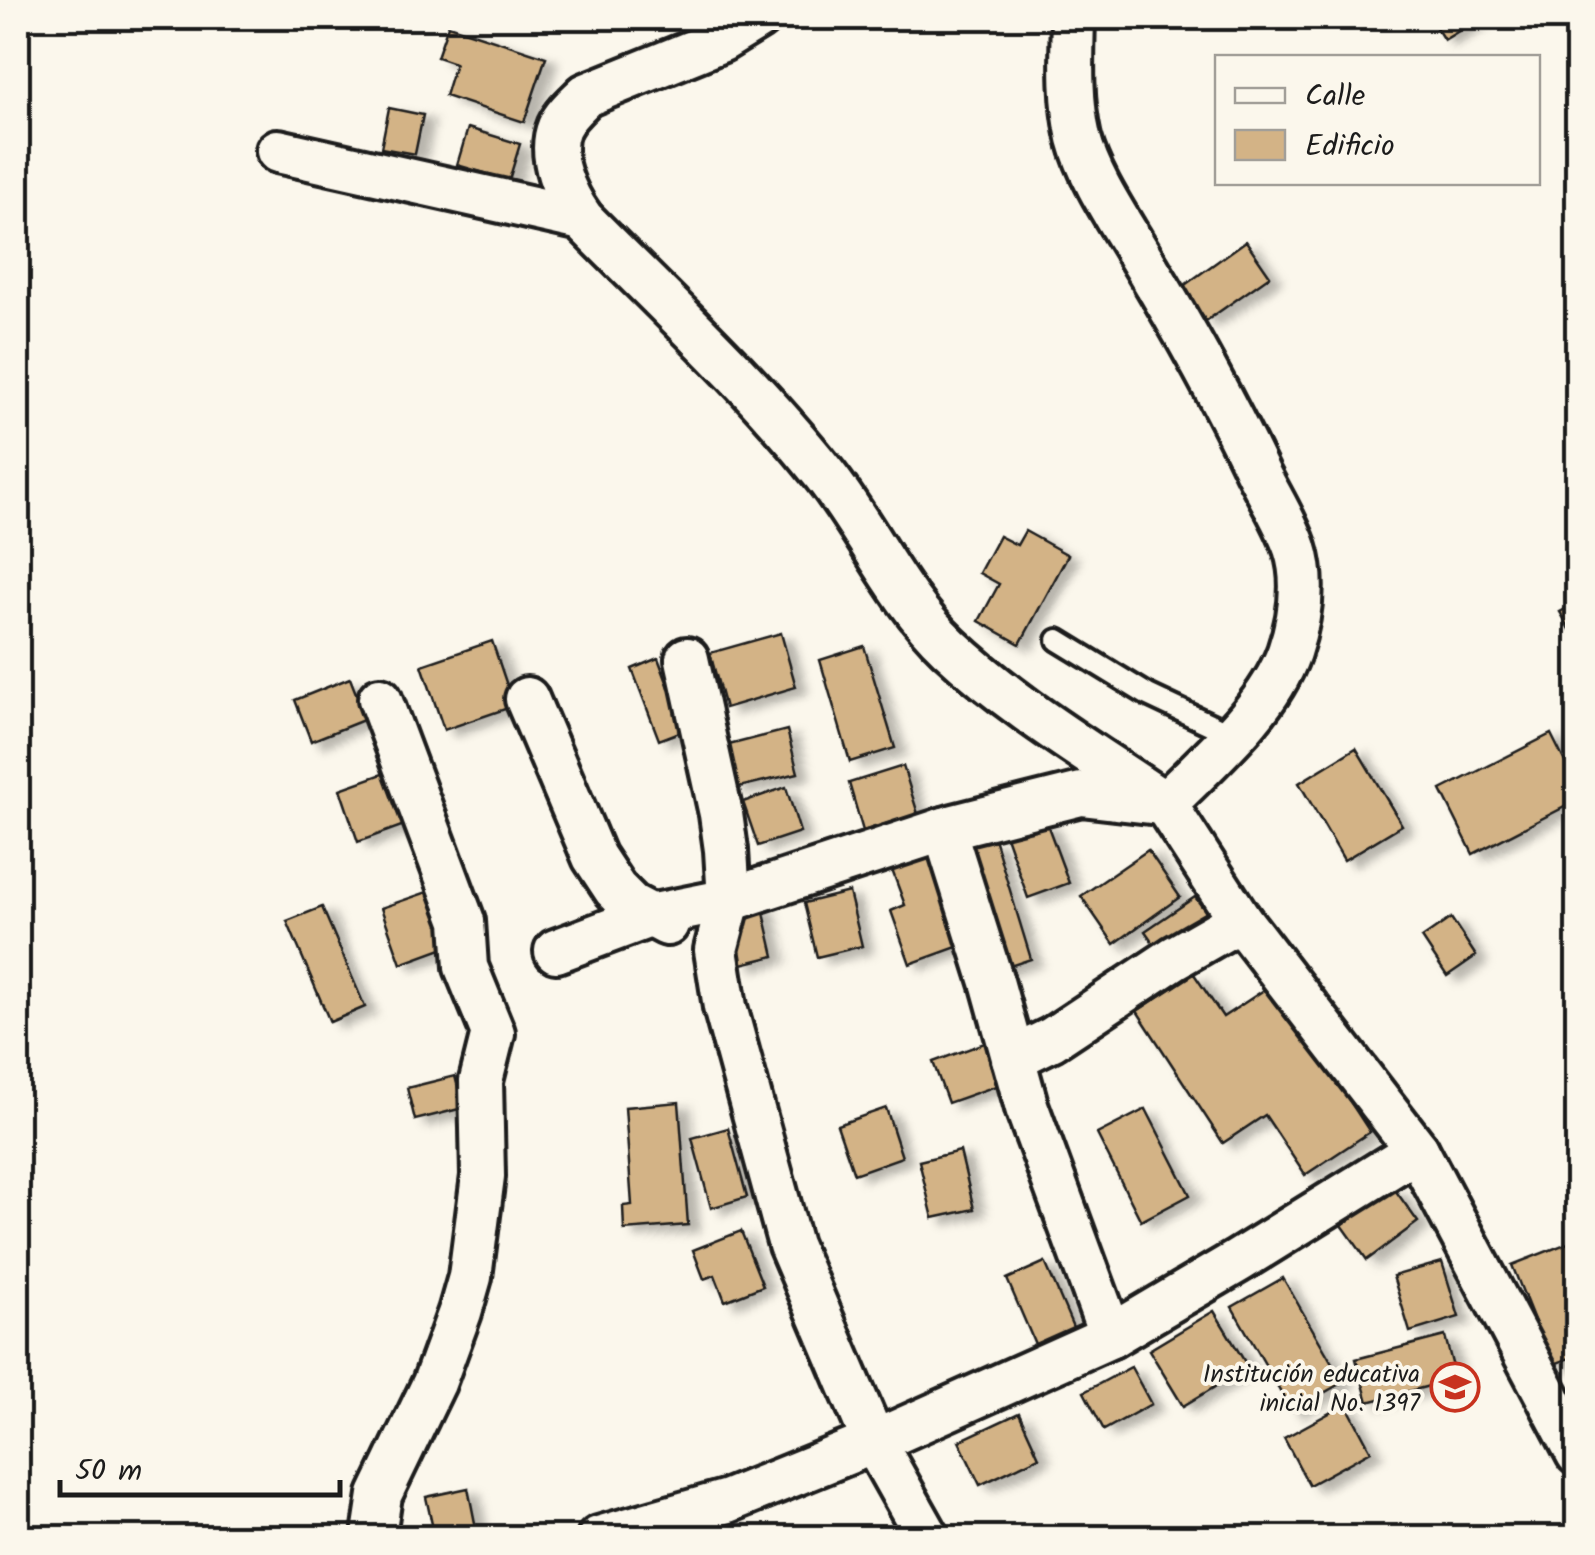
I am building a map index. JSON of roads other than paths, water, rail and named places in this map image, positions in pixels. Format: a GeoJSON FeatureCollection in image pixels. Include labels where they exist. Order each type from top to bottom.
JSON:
{"type":"FeatureCollection","features":[{"type":"Feature","properties":{"kind":"street"},"geometry":{"type":"LineString","coordinates":[[758,18],[722,40],[586,96],[568,112],[558,129],[556,152],[570,202],[582,220],[784,424],[841,495],[914,606],[946,644],[1021,705],[1165,804],[1240,920],[1417,1150],[1578,1454]]}},
{"type":"Feature","properties":{"kind":"street"},"geometry":{"type":"LineString","coordinates":[[1074,18],[1072,81],[1080,140],[1102,192],[1184,328],[1245,446],[1295,549],[1300,584],[1300,614],[1288,656],[1268,694],[1165,804]]}},
{"type":"Feature","properties":{"kind":"street"},"geometry":{"type":"LineString","coordinates":[[278,151],[582,220]]}},
{"type":"Feature","properties":{"kind":"street"},"geometry":{"type":"LineString","coordinates":[[688,659],[721,814],[729,900],[716,950],[726,1007],[790,1244],[874,1442],[928,1538]]}},
{"type":"Feature","properties":{"kind":"street"},"geometry":{"type":"LineString","coordinates":[[379,1538],[376,1528],[380,1495],[434,1384],[470,1277],[483,1176],[481,1082],[493,1033],[466,967],[464,921],[380,698]]}},
{"type":"Feature","properties":{"kind":"street"},"geometry":{"type":"LineString","coordinates":[[527,699],[594,856],[615,889],[649,916],[716,950]]}},
{"type":"Feature","properties":{"kind":"street"},"geometry":{"type":"LineString","coordinates":[[556,951],[649,916],[729,900],[944,829],[1081,794],[1165,804]]}},
{"type":"Feature","properties":{"kind":"street"},"geometry":{"type":"LineString","coordinates":[[944,829],[1027,1108],[1111,1336]]}},
{"type":"Feature","properties":{"kind":"street"},"geometry":{"type":"LineString","coordinates":[[1013,1058],[1052,1039],[1174,958],[1240,920]]}},
{"type":"Feature","properties":{"kind":"street"},"geometry":{"type":"LineString","coordinates":[[599,1538],[728,1501],[874,1442],[1111,1336],[1417,1150]]}},
{"type":"Feature","properties":{"kind":"lane"},"geometry":{"type":"LineString","coordinates":[[1058,640],[1148,695],[1233,735]]}},
{"type":"Feature","properties":{"kind":"place","name":"Institución educativa inicial No. 1397"},"geometry":{"type":"Point","coordinates":[1455,1387]}}]}
